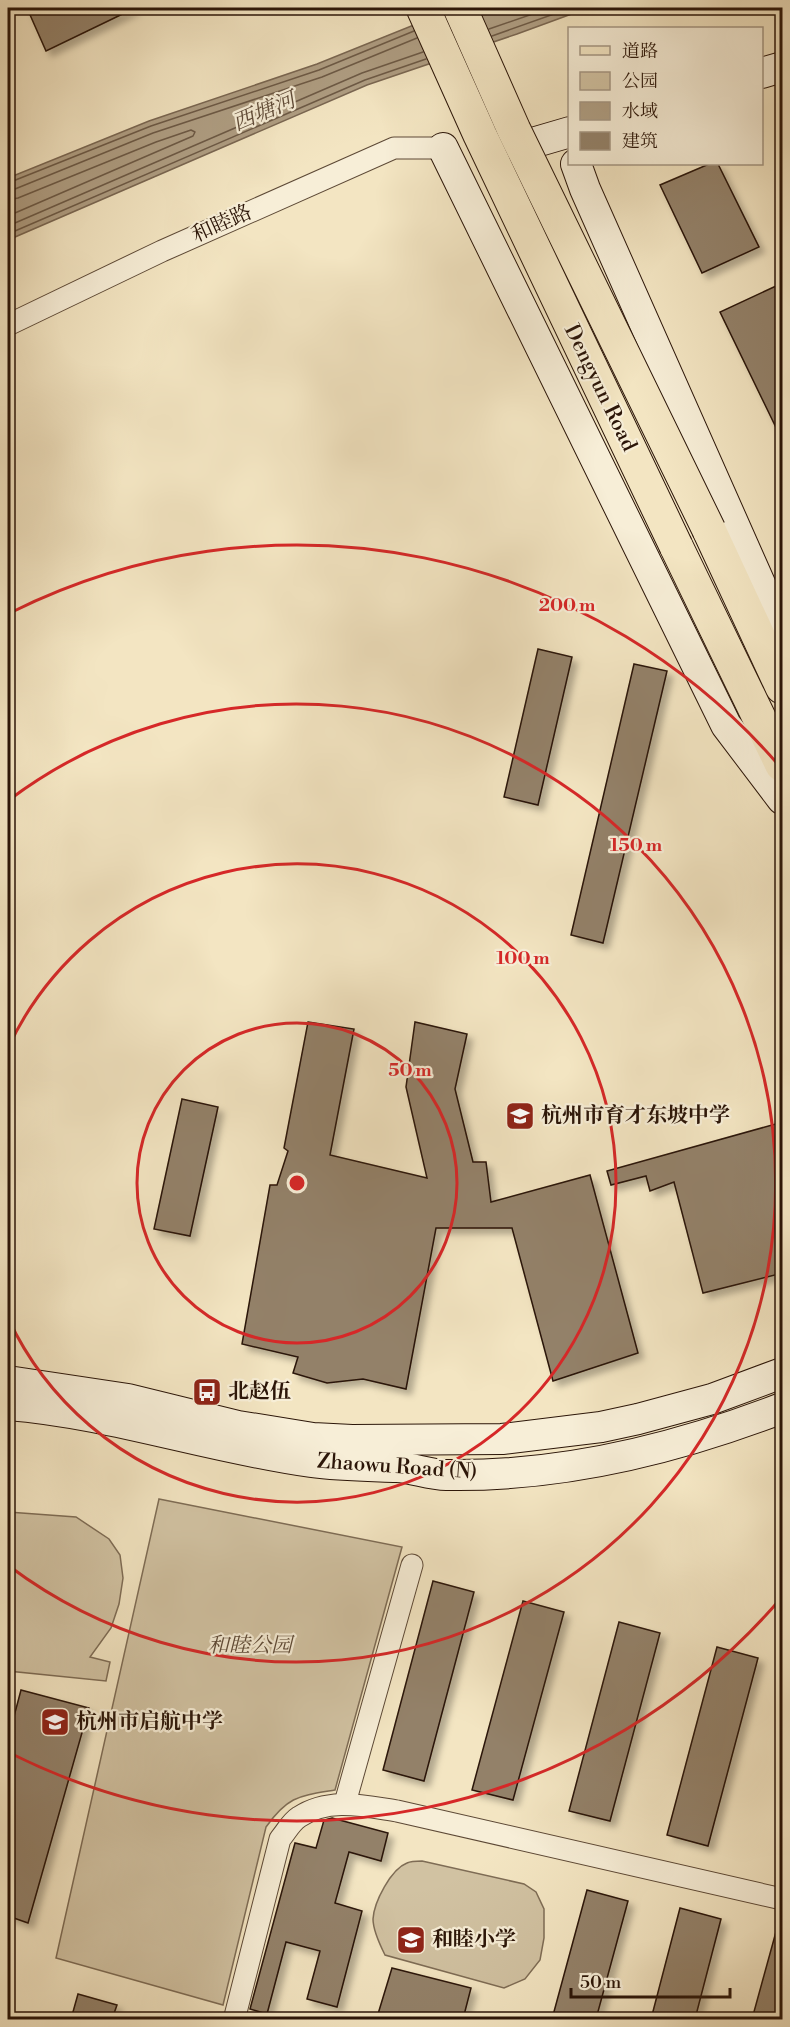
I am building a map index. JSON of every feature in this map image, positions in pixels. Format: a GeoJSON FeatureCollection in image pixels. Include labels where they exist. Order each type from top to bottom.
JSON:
{"type":"FeatureCollection","features":[{"type":"Feature","properties":{"kind":"main road","name":"Dengyun Road"},"geometry":{"type":"LineString","coordinates":[[423,8],[480,135],[783,765]]}},
{"type":"Feature","properties":{"kind":"main road","name":"Dengyun Road"},"geometry":{"type":"LineString","coordinates":[[460,8],[514,130],[783,687]]}},
{"type":"Feature","properties":{"kind":"main road"},"geometry":{"type":"LineString","coordinates":[[763,73],[783,67]]}},
{"type":"Feature","properties":{"kind":"main road"},"geometry":{"type":"LineString","coordinates":[[443,148],[481,158],[568,137]]}},
{"type":"Feature","properties":{"kind":"main road"},"geometry":{"type":"LineString","coordinates":[[443,148],[726,725],[783,799]]}},
{"type":"Feature","properties":{"kind":"main road"},"geometry":{"type":"LineString","coordinates":[[576,165],[783,633]]}},
{"type":"Feature","properties":{"kind":"main road","name":"Zhaowu Road (N)"},"geometry":{"type":"LineString","coordinates":[[8,1382],[128,1399],[238,1426],[314,1438],[502,1440],[601,1427],[638,1419],[712,1399],[783,1373]]}},
{"type":"Feature","properties":{"kind":"main road","name":"Zhaowu Road (N)"},"geometry":{"type":"LineString","coordinates":[[8,1405],[66,1413],[312,1462],[406,1468],[444,1475],[508,1473],[566,1467],[603,1460],[685,1440],[783,1408]]}},
{"type":"Feature","properties":{"kind":"street","name":"和睦路"},"geometry":{"type":"LineString","coordinates":[[8,325],[162,250],[394,148],[443,148]]}},
{"type":"Feature","properties":{"kind":"street"},"geometry":{"type":"LineString","coordinates":[[345,1803],[412,1565]]}},
{"type":"Feature","properties":{"kind":"street"},"geometry":{"type":"LineString","coordinates":[[234,2019],[280,1839],[297,1818],[321,1807],[345,1803],[396,1810],[783,1899]]}},
{"type":"Feature","properties":{"kind":"green space","name":"和睦公园"},"geometry":{"type":"Polygon","coordinates":[[[159,1499],[402,1547],[335,1790],[295,1799],[281,1809],[266,1827],[223,2005],[56,1958],[159,1499]]]}},
{"type":"Feature","properties":{"kind":"green space"},"geometry":{"type":"Polygon","coordinates":[[[8,1512],[76,1517],[109,1539],[120,1555],[123,1578],[119,1604],[111,1628],[90,1657],[110,1662],[106,1681],[8,1671],[8,1512]]]}},
{"type":"Feature","properties":{"kind":"green space"},"geometry":{"type":"Polygon","coordinates":[[[422,1861],[524,1884],[536,1892],[544,1909],[544,1938],[540,1960],[525,1979],[504,1988],[385,1955],[373,1924],[376,1904],[389,1879],[401,1866],[409,1862],[422,1861]]]}},
{"type":"Feature","properties":{"kind":"water","name":"西塘河"},"geometry":{"type":"Polygon","coordinates":[[[456,8],[588,8],[367,85],[8,240],[8,178],[149,121],[317,64],[456,8]]]}},
{"type":"Feature","properties":{"kind":"building"},"geometry":{"type":"Polygon","coordinates":[[[27,8],[135,8],[46,51],[27,8]]]}},
{"type":"Feature","properties":{"kind":"building"},"geometry":{"type":"Polygon","coordinates":[[[707,165],[718,165],[759,247],[702,273],[660,185],[707,165]]]}},
{"type":"Feature","properties":{"kind":"building"},"geometry":{"type":"Polygon","coordinates":[[[776,286],[783,300],[783,442],[720,312],[776,286]]]}},
{"type":"Feature","properties":{"kind":"building"},"geometry":{"type":"Polygon","coordinates":[[[538,649],[572,657],[538,805],[504,797],[538,649]]]}},
{"type":"Feature","properties":{"kind":"building"},"geometry":{"type":"Polygon","coordinates":[[[634,664],[667,671],[603,943],[571,935],[634,664]]]}},
{"type":"Feature","properties":{"kind":"building"},"geometry":{"type":"Polygon","coordinates":[[[308,1022],[354,1029],[330,1155],[427,1178],[406,1087],[415,1022],[467,1034],[455,1089],[473,1162],[486,1162],[491,1202],[590,1175],[638,1353],[553,1381],[512,1228],[436,1228],[406,1389],[363,1379],[327,1383],[293,1373],[298,1357],[242,1344],[270,1185],[277,1185],[288,1151],[284,1148],[308,1022]]]}},
{"type":"Feature","properties":{"kind":"building"},"geometry":{"type":"Polygon","coordinates":[[[182,1099],[218,1107],[190,1236],[154,1229],[182,1099]]]}},
{"type":"Feature","properties":{"kind":"building"},"geometry":{"type":"Polygon","coordinates":[[[783,1122],[783,1273],[703,1293],[674,1182],[650,1191],[646,1176],[611,1185],[607,1171],[783,1122]]]}},
{"type":"Feature","properties":{"kind":"building"},"geometry":{"type":"Polygon","coordinates":[[[433,1581],[474,1592],[424,1781],[383,1770],[433,1581]]]}},
{"type":"Feature","properties":{"kind":"building"},"geometry":{"type":"Polygon","coordinates":[[[523,1601],[564,1612],[513,1800],[472,1790],[523,1601]]]}},
{"type":"Feature","properties":{"kind":"building"},"geometry":{"type":"Polygon","coordinates":[[[619,1622],[660,1633],[610,1821],[569,1811],[619,1622]]]}},
{"type":"Feature","properties":{"kind":"building"},"geometry":{"type":"Polygon","coordinates":[[[717,1647],[758,1658],[708,1846],[667,1835],[717,1647]]]}},
{"type":"Feature","properties":{"kind":"building"},"geometry":{"type":"Polygon","coordinates":[[[21,1690],[89,1708],[28,1923],[8,1916],[8,1739],[21,1690]]]}},
{"type":"Feature","properties":{"kind":"building"},"geometry":{"type":"Polygon","coordinates":[[[332,1818],[388,1833],[381,1861],[349,1852],[335,1903],[362,1911],[337,2007],[307,1999],[320,1951],[286,1942],[267,2014],[250,2009],[295,1843],[316,1848],[324,1820],[332,1818]]]}},
{"type":"Feature","properties":{"kind":"building"},"geometry":{"type":"Polygon","coordinates":[[[587,1890],[628,1901],[596,2019],[552,2019],[587,1890]]]}},
{"type":"Feature","properties":{"kind":"building"},"geometry":{"type":"Polygon","coordinates":[[[680,1908],[721,1919],[695,2019],[651,2019],[680,1908]]]}},
{"type":"Feature","properties":{"kind":"building"},"geometry":{"type":"Polygon","coordinates":[[[777,1928],[783,1929],[783,2019],[752,2019],[777,1928]]]}},
{"type":"Feature","properties":{"kind":"building"},"geometry":{"type":"Polygon","coordinates":[[[392,1968],[471,1988],[463,2019],[399,2019],[378,2014],[392,1968]]]}},
{"type":"Feature","properties":{"kind":"building"},"geometry":{"type":"Polygon","coordinates":[[[78,1994],[117,2005],[112,2019],[71,2019],[78,1994]]]}},
{"type":"Feature","properties":{"kind":"place","name":"杭州市育才东坡中学"},"geometry":{"type":"Point","coordinates":[520,1116]}},
{"type":"Feature","properties":{"kind":"place","name":"北赵伍"},"geometry":{"type":"Point","coordinates":[207,1392]}},
{"type":"Feature","properties":{"kind":"place","name":"杭州市启航中学"},"geometry":{"type":"Point","coordinates":[55,1722]}},
{"type":"Feature","properties":{"kind":"place","name":"和睦小学"},"geometry":{"type":"Point","coordinates":[411,1940]}}]}
